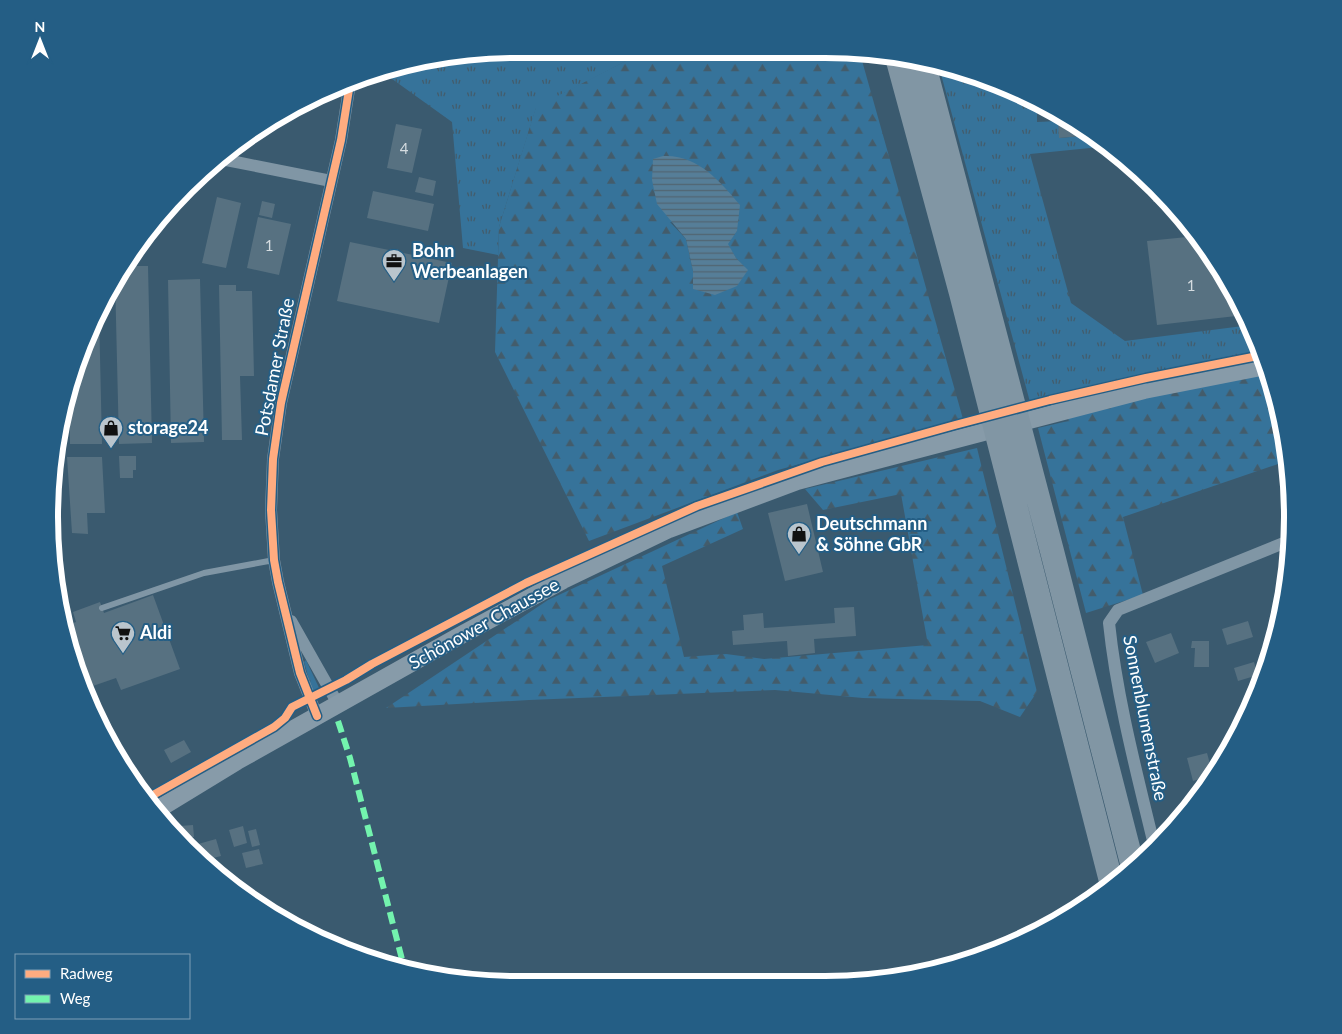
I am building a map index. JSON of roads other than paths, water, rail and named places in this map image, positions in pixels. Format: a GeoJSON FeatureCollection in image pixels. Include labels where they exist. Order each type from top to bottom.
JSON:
{"type":"FeatureCollection","features":[{"type":"Feature","properties":{"kind":"highway"},"geometry":{"type":"LineString","coordinates":[[899,63],[962,293],[1110,878]]}},
{"type":"Feature","properties":{"kind":"highway"},"geometry":{"type":"LineString","coordinates":[[925,68],[1132,859]]}},
{"type":"Feature","properties":{"kind":"main road","name":"Schönower Chaussee"},"geometry":{"type":"LineString","coordinates":[[161,807],[316,716],[563,580],[669,529],[797,481],[1144,390],[1259,367]]}},
{"type":"Feature","properties":{"kind":"street","name":"Potsdamer Straße"},"geometry":{"type":"LineString","coordinates":[[316,716],[300,673],[274,560],[271,510],[273,459],[281,404],[341,140],[349,89]]}},
{"type":"Feature","properties":{"kind":"street"},"geometry":{"type":"LineString","coordinates":[[227,160],[331,181]]}},
{"type":"Feature","properties":{"kind":"street","name":"Sonnenblumenstraße"},"geometry":{"type":"LineString","coordinates":[[1153,839],[1120,701],[1109,623],[1118,610],[1284,543]]}},
{"type":"Feature","properties":{"kind":"street","name":"Potsdamer Straße"},"geometry":{"type":"LineString","coordinates":[[284,608],[338,704]]}},
{"type":"Feature","properties":{"kind":"lane"},"geometry":{"type":"LineString","coordinates":[[102,608],[204,573],[274,560]]}},
{"type":"Feature","properties":{"kind":"place","name":"Bohn Werbeanlagen"},"geometry":{"type":"Point","coordinates":[394,282]}},
{"type":"Feature","properties":{"kind":"place","name":"storage24"},"geometry":{"type":"Point","coordinates":[111,449]}},
{"type":"Feature","properties":{"kind":"place","name":"Deutschmann & Söhne GbR"},"geometry":{"type":"Point","coordinates":[799,555]}},
{"type":"Feature","properties":{"kind":"place","name":"Aldi"},"geometry":{"type":"Point","coordinates":[123,654]}}]}
